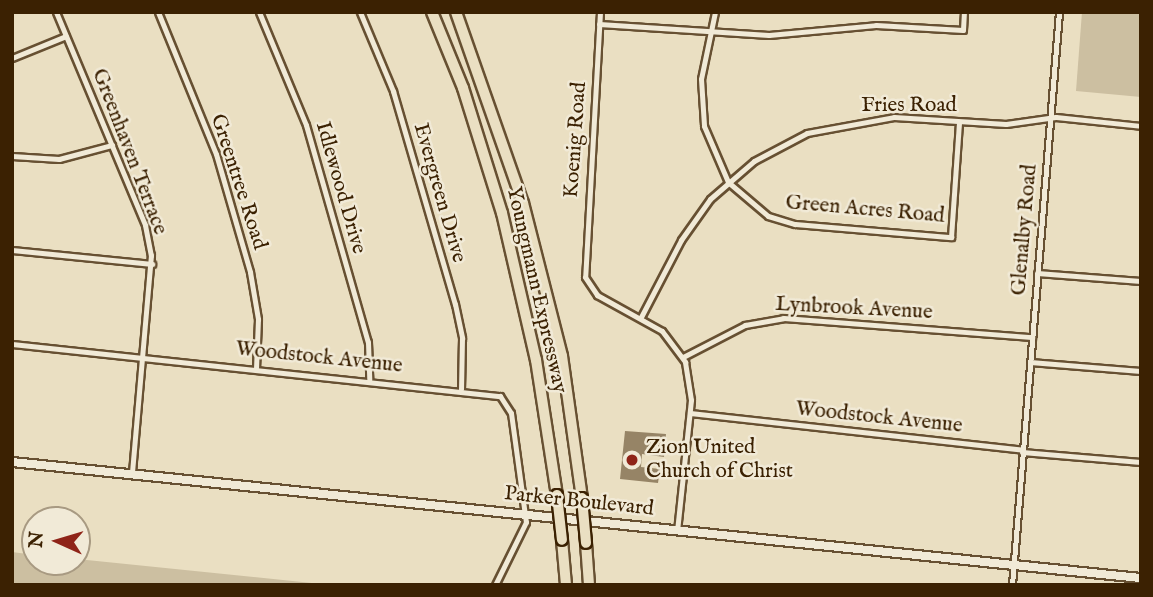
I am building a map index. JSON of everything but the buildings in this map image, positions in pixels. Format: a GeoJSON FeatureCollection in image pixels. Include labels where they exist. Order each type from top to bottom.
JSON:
{"type":"FeatureCollection","features":[{"type":"Feature","properties":{"kind":"highway","name":"Youngmann Expressway"},"geometry":{"type":"LineString","coordinates":[[432,12],[502,213],[536,360],[557,495],[566,585]]}},
{"type":"Feature","properties":{"kind":"highway","name":"Youngmann Expressway"},"geometry":{"type":"LineString","coordinates":[[457,12],[533,241],[562,356],[582,498],[589,585]]}},
{"type":"Feature","properties":{"kind":"street","name":"Greenhaven Terrace"},"geometry":{"type":"LineString","coordinates":[[56,12],[145,225],[152,264],[132,474]]}},
{"type":"Feature","properties":{"kind":"street","name":"Greentree Road"},"geometry":{"type":"LineString","coordinates":[[158,12],[216,154],[250,272],[258,319],[256,368]]}},
{"type":"Feature","properties":{"kind":"street","name":"Idlewood Drive"},"geometry":{"type":"LineString","coordinates":[[259,12],[306,125],[369,341],[369,379]]}},
{"type":"Feature","properties":{"kind":"street","name":"Evergreen Drive"},"geometry":{"type":"LineString","coordinates":[[360,12],[393,91],[455,304],[462,338],[461,389]]}},
{"type":"Feature","properties":{"kind":"street","name":"Koenig Road"},"geometry":{"type":"LineString","coordinates":[[600,12],[584,269],[597,295],[640,317]]}},
{"type":"Feature","properties":{"kind":"street","name":"Green Acres Road"},"geometry":{"type":"LineString","coordinates":[[715,12],[701,79],[701,111],[710,148],[728,182],[755,209],[781,221],[951,237],[959,122]]}},
{"type":"Feature","properties":{"kind":"street"},"geometry":{"type":"LineString","coordinates":[[599,24],[783,34],[901,25],[963,30],[964,12]]}},
{"type":"Feature","properties":{"kind":"street","name":"Glenalby Road"},"geometry":{"type":"LineString","coordinates":[[1012,585],[1059,12]]}},
{"type":"Feature","properties":{"kind":"street"},"geometry":{"type":"LineString","coordinates":[[12,58],[66,36]]}},
{"type":"Feature","properties":{"kind":"street","name":"Fries Road"},"geometry":{"type":"LineString","coordinates":[[640,317],[688,228],[728,182],[776,148],[823,128],[885,118],[1006,124],[1051,117],[1141,126]]}},
{"type":"Feature","properties":{"kind":"street"},"geometry":{"type":"LineString","coordinates":[[12,156],[59,159],[112,145]]}},
{"type":"Feature","properties":{"kind":"street"},"geometry":{"type":"LineString","coordinates":[[12,250],[152,264]]}},
{"type":"Feature","properties":{"kind":"street"},"geometry":{"type":"LineString","coordinates":[[1037,273],[1141,281]]}},
{"type":"Feature","properties":{"kind":"street"},"geometry":{"type":"LineString","coordinates":[[640,317],[670,338],[683,357],[691,386],[677,530]]}},
{"type":"Feature","properties":{"kind":"street","name":"Lynbrook Avenue"},"geometry":{"type":"LineString","coordinates":[[683,357],[746,325],[783,318],[1032,337]]}},
{"type":"Feature","properties":{"kind":"street","name":"Woodstock Avenue"},"geometry":{"type":"LineString","coordinates":[[12,344],[369,379],[500,396],[509,405],[524,513]]}},
{"type":"Feature","properties":{"kind":"street"},"geometry":{"type":"LineString","coordinates":[[1030,362],[1141,372]]}},
{"type":"Feature","properties":{"kind":"street","name":"Woodstock Avenue"},"geometry":{"type":"LineString","coordinates":[[690,413],[1141,462]]}},
{"type":"Feature","properties":{"kind":"street","name":"Parker Boulevard"},"geometry":{"type":"LineString","coordinates":[[12,462],[524,513],[1013,567],[1141,578]]}},
{"type":"Feature","properties":{"kind":"street"},"geometry":{"type":"LineString","coordinates":[[495,585],[526,522],[524,513]]}},
{"type":"Feature","properties":{"kind":"shaded area"},"geometry":{"type":"Polygon","coordinates":[[[1082,12],[1141,12],[1141,97],[1076,91],[1082,12]]]}},
{"type":"Feature","properties":{"kind":"shaded area"},"geometry":{"type":"Polygon","coordinates":[[[12,552],[21,553],[21,576],[91,576],[91,560],[331,585],[12,585],[12,552]]]}},
{"type":"Feature","properties":{"kind":"place","name":"Zion United Church of Christ"},"geometry":{"type":"Point","coordinates":[632,460]}}]}
